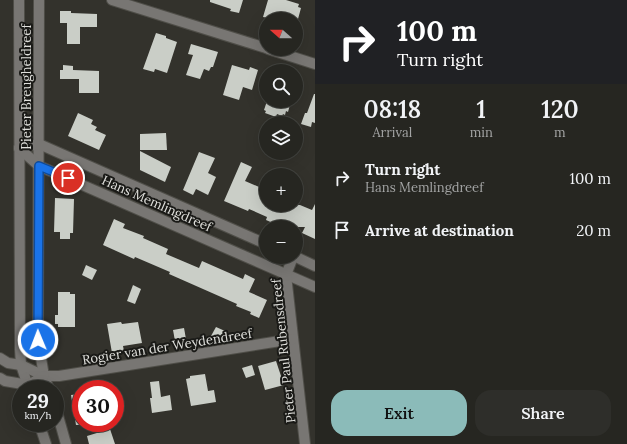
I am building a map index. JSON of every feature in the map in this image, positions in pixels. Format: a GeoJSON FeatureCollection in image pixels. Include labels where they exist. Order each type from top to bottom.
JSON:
{"type":"FeatureCollection","features":[{"type":"Feature","properties":{"kind":"street","name":"Pieter Breugheldreef"},"geometry":{"type":"LineString","coordinates":[[19,0],[21,365],[26,380]]}},
{"type":"Feature","properties":{"kind":"street","name":"Pieter Breugheldreef"},"geometry":{"type":"LineString","coordinates":[[39,0],[38,340],[46,380]]}},
{"type":"Feature","properties":{"kind":"street"},"geometry":{"type":"LineString","coordinates":[[112,0],[259,46]]}},
{"type":"Feature","properties":{"kind":"street"},"geometry":{"type":"LineString","coordinates":[[289,56],[315,64]]}},
{"type":"Feature","properties":{"kind":"street"},"geometry":{"type":"LineString","coordinates":[[19,148],[39,144]]}},
{"type":"Feature","properties":{"kind":"street","name":"Hans Memlingdreef"},"geometry":{"type":"LineString","coordinates":[[39,144],[259,241]]}},
{"type":"Feature","properties":{"kind":"street","name":"Hans Memlingdreef"},"geometry":{"type":"LineString","coordinates":[[19,148],[39,166],[315,288]]}},
{"type":"Feature","properties":{"kind":"street"},"geometry":{"type":"LineString","coordinates":[[303,261],[315,266]]}},
{"type":"Feature","properties":{"kind":"street","name":"Pieter Paul Rubensdreef"},"geometry":{"type":"LineString","coordinates":[[291,264],[286,275],[305,444]]}},
{"type":"Feature","properties":{"kind":"street","name":"Rogier van der Weydendreef"},"geometry":{"type":"LineString","coordinates":[[0,358],[8,363],[21,365],[44,376],[59,376],[293,339]]}},
{"type":"Feature","properties":{"kind":"street","name":"Rogier van der Weydendreef"},"geometry":{"type":"LineString","coordinates":[[38,380],[44,376]]}},
{"type":"Feature","properties":{"kind":"street"},"geometry":{"type":"LineString","coordinates":[[0,378],[12,383]]}},
{"type":"Feature","properties":{"kind":"street"},"geometry":{"type":"LineString","coordinates":[[42,432],[46,444]]}},
{"type":"Feature","properties":{"kind":"street"},"geometry":{"type":"LineString","coordinates":[[63,432],[66,444]]}},
{"type":"Feature","properties":{"kind":"building"},"geometry":{"type":"Polygon","coordinates":[[[210,0],[243,0],[239,13],[230,11],[231,9],[210,2],[210,0]]]}},
{"type":"Feature","properties":{"kind":"building"},"geometry":{"type":"Polygon","coordinates":[[[268,0],[286,0],[299,4],[298,7],[301,8],[300,12],[264,12],[268,0]]]}},
{"type":"Feature","properties":{"kind":"building"},"geometry":{"type":"Polygon","coordinates":[[[60,11],[97,14],[97,27],[80,27],[80,44],[67,44],[67,23],[60,23],[60,11]]]}},
{"type":"Feature","properties":{"kind":"building"},"geometry":{"type":"Polygon","coordinates":[[[156,33],[177,42],[167,73],[155,69],[154,72],[143,69],[156,33]]]}},
{"type":"Feature","properties":{"kind":"building"},"geometry":{"type":"Polygon","coordinates":[[[191,44],[218,52],[213,67],[211,67],[209,71],[204,69],[200,79],[186,75],[193,55],[188,54],[191,44]]]}},
{"type":"Feature","properties":{"kind":"building"},"geometry":{"type":"Polygon","coordinates":[[[63,65],[73,66],[73,70],[99,71],[99,93],[79,93],[79,79],[60,79],[60,70],[63,70],[63,65]]]}},
{"type":"Feature","properties":{"kind":"building"},"geometry":{"type":"Polygon","coordinates":[[[232,65],[249,70],[250,67],[258,70],[252,90],[243,87],[239,100],[223,95],[232,65]]]}},
{"type":"Feature","properties":{"kind":"building"},"geometry":{"type":"Polygon","coordinates":[[[315,94],[315,123],[312,122],[311,127],[303,125],[303,118],[305,113],[307,113],[315,94]]]}},
{"type":"Feature","properties":{"kind":"building"},"geometry":{"type":"Polygon","coordinates":[[[265,108],[289,108],[288,112],[286,111],[285,115],[283,114],[282,116],[277,114],[276,116],[273,116],[265,113],[266,111],[264,110],[265,108]]]}},
{"type":"Feature","properties":{"kind":"building"},"geometry":{"type":"Polygon","coordinates":[[[78,113],[93,120],[91,124],[97,127],[95,130],[106,135],[99,150],[68,136],[78,113]]]}},
{"type":"Feature","properties":{"kind":"building"},"geometry":{"type":"Polygon","coordinates":[[[166,133],[167,150],[140,150],[140,134],[166,133]]]}},
{"type":"Feature","properties":{"kind":"building"},"geometry":{"type":"Polygon","coordinates":[[[140,151],[171,167],[165,182],[140,170],[140,151]]]}},
{"type":"Feature","properties":{"kind":"building"},"geometry":{"type":"Polygon","coordinates":[[[199,152],[215,158],[208,173],[216,177],[208,195],[196,189],[193,195],[183,190],[199,152]]]}},
{"type":"Feature","properties":{"kind":"building"},"geometry":{"type":"Polygon","coordinates":[[[241,162],[252,167],[245,181],[259,187],[259,212],[303,212],[303,206],[312,210],[315,204],[315,239],[303,233],[305,227],[303,227],[303,220],[266,220],[267,217],[249,209],[248,211],[224,201],[241,162]]]}},
{"type":"Feature","properties":{"kind":"building"},"geometry":{"type":"Polygon","coordinates":[[[55,198],[74,199],[73,233],[70,233],[70,239],[60,239],[60,232],[54,232],[55,198]]]}},
{"type":"Feature","properties":{"kind":"building"},"geometry":{"type":"Polygon","coordinates":[[[114,219],[125,224],[123,228],[144,236],[143,238],[168,249],[166,254],[199,268],[202,261],[243,279],[245,274],[255,279],[249,292],[267,300],[259,318],[250,314],[251,312],[236,306],[237,304],[169,274],[170,272],[135,257],[134,259],[103,245],[114,219]]]}},
{"type":"Feature","properties":{"kind":"building"},"geometry":{"type":"Polygon","coordinates":[[[86,265],[97,270],[92,280],[82,275],[86,265]]]}},
{"type":"Feature","properties":{"kind":"building"},"geometry":{"type":"Polygon","coordinates":[[[133,285],[141,289],[135,304],[127,301],[133,285]]]}},
{"type":"Feature","properties":{"kind":"building"},"geometry":{"type":"Polygon","coordinates":[[[58,292],[70,292],[70,294],[75,294],[75,327],[58,327],[58,324],[55,324],[55,315],[58,315],[58,292]]]}},
{"type":"Feature","properties":{"kind":"building"},"geometry":{"type":"Polygon","coordinates":[[[121,322],[122,324],[138,322],[142,343],[123,346],[124,351],[112,353],[107,324],[121,322]]]}},
{"type":"Feature","properties":{"kind":"building"},"geometry":{"type":"Polygon","coordinates":[[[216,327],[225,331],[221,341],[211,336],[216,327]]]}},
{"type":"Feature","properties":{"kind":"building"},"geometry":{"type":"Polygon","coordinates":[[[184,328],[186,339],[175,341],[173,330],[184,328]]]}},
{"type":"Feature","properties":{"kind":"building"},"geometry":{"type":"Polygon","coordinates":[[[276,361],[284,385],[265,390],[258,366],[276,361]]]}},
{"type":"Feature","properties":{"kind":"building"},"geometry":{"type":"Polygon","coordinates":[[[252,365],[255,375],[246,378],[242,368],[252,365]]]}},
{"type":"Feature","properties":{"kind":"building"},"geometry":{"type":"Polygon","coordinates":[[[205,374],[208,391],[214,390],[216,402],[191,406],[186,379],[190,378],[190,376],[205,374]]]}},
{"type":"Feature","properties":{"kind":"building"},"geometry":{"type":"Polygon","coordinates":[[[159,381],[161,397],[170,395],[172,410],[152,413],[150,382],[159,381]]]}},
{"type":"Feature","properties":{"kind":"building"},"geometry":{"type":"Polygon","coordinates":[[[100,432],[111,432],[115,444],[89,444],[87,436],[100,432]]]}},
{"type":"Feature","properties":{"kind":"route"},"geometry":{"type":"LineString","coordinates":[[38,340],[39,166],[68,178]]}}]}
